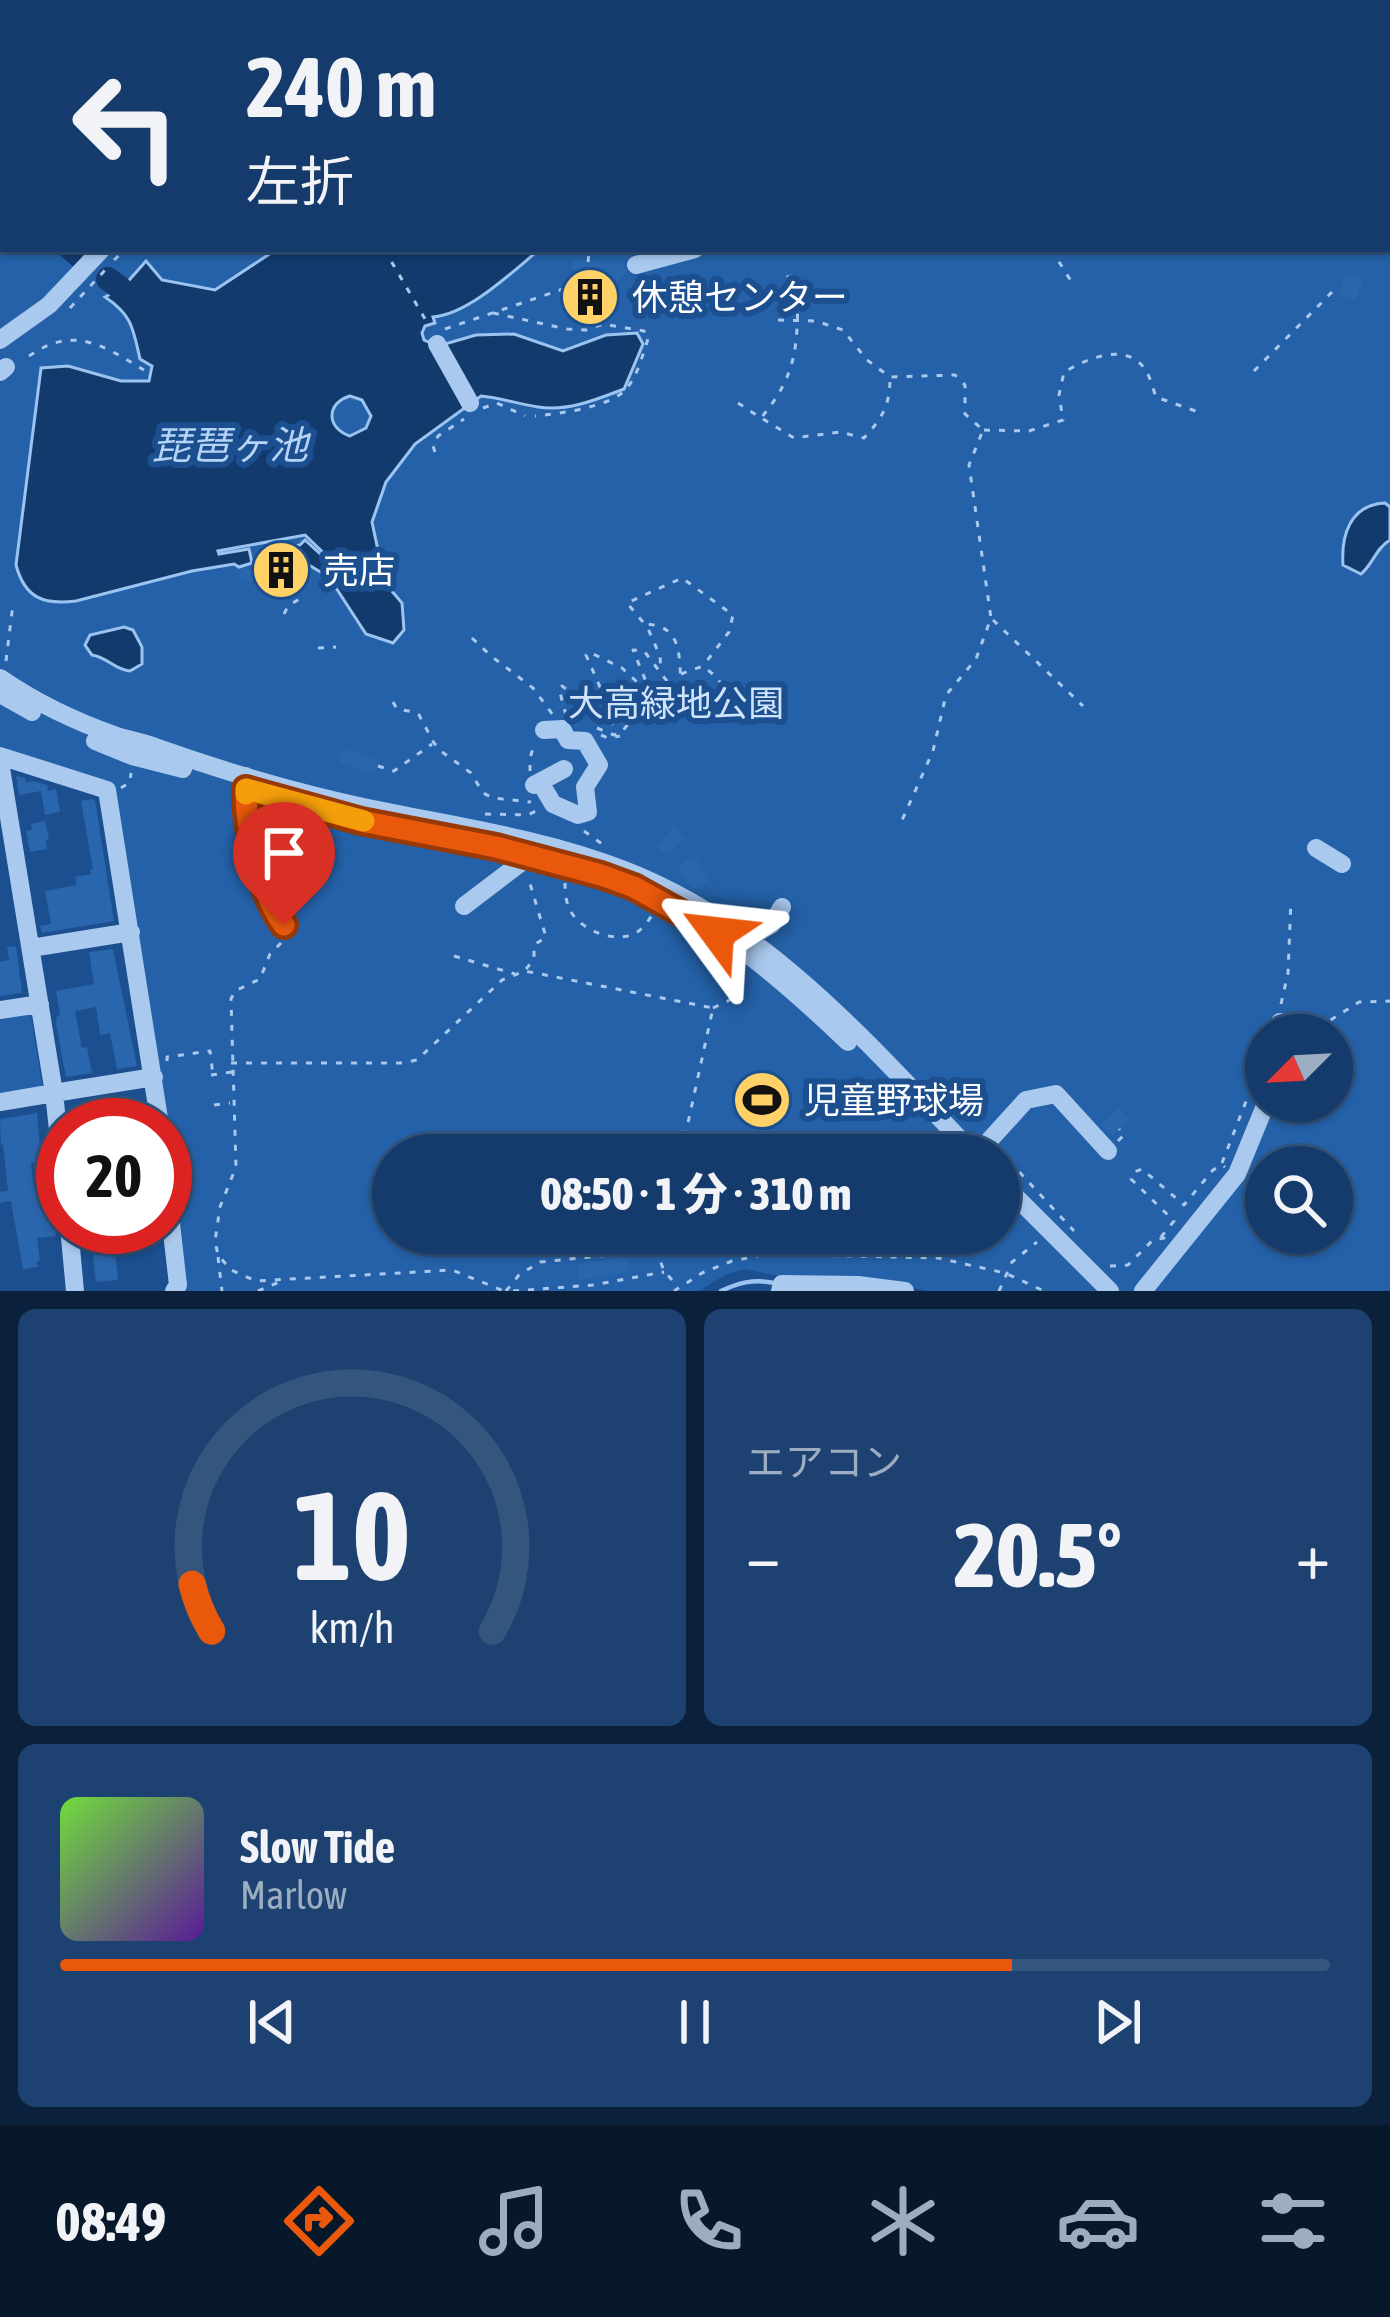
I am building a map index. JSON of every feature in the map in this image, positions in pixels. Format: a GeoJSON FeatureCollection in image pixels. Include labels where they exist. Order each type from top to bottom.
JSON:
{"type":"FeatureCollection","features":[{"type":"Feature","properties":{"kind":"street"},"geometry":{"type":"LineString","coordinates":[[0,340],[50,304],[99,252]]}},
{"type":"Feature","properties":{"kind":"street"},"geometry":{"type":"LineString","coordinates":[[636,265],[684,252]]}},
{"type":"Feature","properties":{"kind":"street"},"geometry":{"type":"LineString","coordinates":[[440,336],[470,404]]}},
{"type":"Feature","properties":{"kind":"street"},"geometry":{"type":"LineString","coordinates":[[1,684],[66,716],[160,752],[361,821],[634,887],[747,952],[866,1058],[938,1134]]}},
{"type":"Feature","properties":{"kind":"street"},"geometry":{"type":"LineString","coordinates":[[1,684],[63,728],[132,756],[160,752]]}},
{"type":"Feature","properties":{"kind":"street"},"geometry":{"type":"LineString","coordinates":[[544,730],[562,729],[568,740],[585,741],[599,765],[585,787],[588,812],[578,815],[553,804],[537,784],[564,769]]}},
{"type":"Feature","properties":{"kind":"street"},"geometry":{"type":"LineString","coordinates":[[55,1098],[4,818],[0,759],[107,790],[160,1076],[160,1098]]}},
{"type":"Feature","properties":{"kind":"street"},"geometry":{"type":"LineString","coordinates":[[246,779],[524,840],[693,903],[805,981],[963,1134]]}},
{"type":"Feature","properties":{"kind":"street"},"geometry":{"type":"LineString","coordinates":[[246,779],[246,805],[261,877],[282,934]]}},
{"type":"Feature","properties":{"kind":"street"},"geometry":{"type":"LineString","coordinates":[[1316,848],[1342,864]]}},
{"type":"Feature","properties":{"kind":"street"},"geometry":{"type":"LineString","coordinates":[[464,905],[529,865]]}},
{"type":"Feature","properties":{"kind":"street"},"geometry":{"type":"LineString","coordinates":[[748,938],[771,925],[782,907]]}},
{"type":"Feature","properties":{"kind":"street"},"geometry":{"type":"LineString","coordinates":[[31,948],[130,932]]}},
{"type":"Feature","properties":{"kind":"street"},"geometry":{"type":"LineString","coordinates":[[0,1010],[40,1004]]}},
{"type":"Feature","properties":{"kind":"street"},"geometry":{"type":"LineString","coordinates":[[0,1102],[160,1076]]}},
{"type":"Feature","properties":{"kind":"street"},"geometry":{"type":"LineString","coordinates":[[995,1134],[1026,1100],[1056,1094],[1108,1150]]}},
{"type":"Feature","properties":{"kind":"street"},"geometry":{"type":"LineString","coordinates":[[1143,1291],[1237,1174],[1258,1122]]}},
{"type":"Feature","properties":{"kind":"street"},"geometry":{"type":"LineString","coordinates":[[1020,1205],[1108,1291]]}},
{"type":"Feature","properties":{"kind":"street"},"geometry":{"type":"LineString","coordinates":[[1020,1206],[1041,1238],[1108,1291]]}},
{"type":"Feature","properties":{"kind":"street"},"geometry":{"type":"LineString","coordinates":[[71,1254],[76,1291]]}},
{"type":"Feature","properties":{"kind":"street"},"geometry":{"type":"LineString","coordinates":[[174,1254],[178,1286],[174,1291]]}},
{"type":"Feature","properties":{"kind":"street"},"geometry":{"type":"LineString","coordinates":[[780,1291],[782,1284],[905,1291]]}},
{"type":"Feature","properties":{"kind":"path"},"geometry":{"type":"LineString","coordinates":[[386,252],[428,324]]}},
{"type":"Feature","properties":{"kind":"path"},"geometry":{"type":"LineString","coordinates":[[588,262],[591,252]]}},
{"type":"Feature","properties":{"kind":"path"},"geometry":{"type":"LineString","coordinates":[[1053,252],[1071,280]]}},
{"type":"Feature","properties":{"kind":"path"},"geometry":{"type":"LineString","coordinates":[[761,418],[779,397],[792,369],[798,287],[794,276],[779,278]]}},
{"type":"Feature","properties":{"kind":"path"},"geometry":{"type":"LineString","coordinates":[[440,336],[578,284]]}},
{"type":"Feature","properties":{"kind":"path"},"geometry":{"type":"LineString","coordinates":[[1254,370],[1333,291]]}},
{"type":"Feature","properties":{"kind":"path"},"geometry":{"type":"LineString","coordinates":[[493,313],[567,329],[586,330],[603,324],[649,336],[622,394],[587,407],[535,416]]}},
{"type":"Feature","properties":{"kind":"path"},"geometry":{"type":"LineString","coordinates":[[778,320],[816,321],[843,330],[867,360],[890,377],[955,375],[964,385],[965,414],[982,430],[1029,431],[1063,420],[1059,395],[1064,372],[1096,354],[1126,356],[1144,367],[1156,397],[1201,413]]}},
{"type":"Feature","properties":{"kind":"path"},"geometry":{"type":"LineString","coordinates":[[29,356],[47,343],[82,340],[99,343],[143,370]]}},
{"type":"Feature","properties":{"kind":"path"},"geometry":{"type":"LineString","coordinates":[[739,403],[794,438],[840,432],[864,439],[882,418],[890,377]]}},
{"type":"Feature","properties":{"kind":"path"},"geometry":{"type":"LineString","coordinates":[[435,452],[438,436],[474,412],[497,403],[525,416]]}},
{"type":"Feature","properties":{"kind":"path"},"geometry":{"type":"LineString","coordinates":[[899,826],[933,751],[946,695],[976,659],[991,618],[969,465],[982,430]]}},
{"type":"Feature","properties":{"kind":"path"},"geometry":{"type":"LineString","coordinates":[[660,673],[660,656],[646,624],[628,603],[682,578],[733,615],[730,632],[703,667],[680,674]]}},
{"type":"Feature","properties":{"kind":"path"},"geometry":{"type":"LineString","coordinates":[[284,614],[306,595]]}},
{"type":"Feature","properties":{"kind":"path"},"geometry":{"type":"LineString","coordinates":[[1,684],[13,604]]}},
{"type":"Feature","properties":{"kind":"path"},"geometry":{"type":"LineString","coordinates":[[991,618],[1083,706]]}},
{"type":"Feature","properties":{"kind":"path"},"geometry":{"type":"LineString","coordinates":[[646,624],[664,627],[672,634],[681,684],[678,689],[670,685],[649,654],[634,649],[652,697]]}},
{"type":"Feature","properties":{"kind":"path"},"geometry":{"type":"LineString","coordinates":[[472,638],[533,688],[557,722],[566,716],[562,686],[614,724],[586,655],[589,652],[622,668],[652,697]]}},
{"type":"Feature","properties":{"kind":"path"},"geometry":{"type":"LineString","coordinates":[[318,648],[336,647]]}},
{"type":"Feature","properties":{"kind":"path"},"geometry":{"type":"LineString","coordinates":[[703,667],[732,696],[749,694]]}},
{"type":"Feature","properties":{"kind":"path"},"geometry":{"type":"LineString","coordinates":[[596,728],[621,733],[652,697],[670,685]]}},
{"type":"Feature","properties":{"kind":"path"},"geometry":{"type":"LineString","coordinates":[[393,702],[397,709],[419,715],[434,743],[471,773],[483,793],[493,799],[539,802],[540,809],[528,815],[471,814],[460,827]]}},
{"type":"Feature","properties":{"kind":"path"},"geometry":{"type":"LineString","coordinates":[[585,726],[617,738],[644,706],[666,709]]}},
{"type":"Feature","properties":{"kind":"path"},"geometry":{"type":"LineString","coordinates":[[537,784],[530,778],[530,758],[544,730]]}},
{"type":"Feature","properties":{"kind":"path"},"geometry":{"type":"LineString","coordinates":[[378,766],[394,771],[434,743]]}},
{"type":"Feature","properties":{"kind":"path"},"geometry":{"type":"LineString","coordinates":[[114,792],[130,782],[131,767]]}},
{"type":"Feature","properties":{"kind":"path"},"geometry":{"type":"LineString","coordinates":[[578,826],[602,843],[621,879]]}},
{"type":"Feature","properties":{"kind":"path"},"geometry":{"type":"LineString","coordinates":[[525,971],[534,959],[534,945],[546,937],[529,865]]}},
{"type":"Feature","properties":{"kind":"path"},"geometry":{"type":"LineString","coordinates":[[565,870],[570,911],[586,928],[607,936],[632,935],[656,908]]}},
{"type":"Feature","properties":{"kind":"path"},"geometry":{"type":"LineString","coordinates":[[584,876],[621,879]]}},
{"type":"Feature","properties":{"kind":"path"},"geometry":{"type":"LineString","coordinates":[[1279,1014],[1288,973],[1291,900]]}},
{"type":"Feature","properties":{"kind":"path"},"geometry":{"type":"LineString","coordinates":[[222,1291],[215,1227],[236,1167],[231,998],[260,979],[282,934]]}},
{"type":"Feature","properties":{"kind":"path"},"geometry":{"type":"LineString","coordinates":[[454,956],[517,974]]}},
{"type":"Feature","properties":{"kind":"path"},"geometry":{"type":"LineString","coordinates":[[232,1063],[417,1060],[502,980],[525,971],[713,1008],[736,997],[744,961]]}},
{"type":"Feature","properties":{"kind":"path"},"geometry":{"type":"LineString","coordinates":[[1340,1014],[1359,1002],[1390,1001]]}},
{"type":"Feature","properties":{"kind":"path"},"geometry":{"type":"LineString","coordinates":[[686,1134],[713,1008]]}},
{"type":"Feature","properties":{"kind":"path"},"geometry":{"type":"LineString","coordinates":[[160,1076],[166,1057],[210,1051],[212,1075],[232,1072]]}},
{"type":"Feature","properties":{"kind":"path"},"geometry":{"type":"LineString","coordinates":[[1108,1267],[1128,1265],[1174,1221],[1131,1179],[1134,1172],[1142,1168],[1184,1205],[1213,1170],[1225,1167],[1224,1155],[1245,1102]]}},
{"type":"Feature","properties":{"kind":"path"},"geometry":{"type":"LineString","coordinates":[[214,1105],[233,1103]]}},
{"type":"Feature","properties":{"kind":"path"},"geometry":{"type":"LineString","coordinates":[[1020,1185],[1078,1235]]}},
{"type":"Feature","properties":{"kind":"path"},"geometry":{"type":"LineString","coordinates":[[999,1291],[1012,1262],[1041,1238]]}},
{"type":"Feature","properties":{"kind":"path"},"geometry":{"type":"LineString","coordinates":[[1160,1238],[1168,1242]]}},
{"type":"Feature","properties":{"kind":"path"},"geometry":{"type":"LineString","coordinates":[[508,1291],[519,1275],[540,1262],[619,1254]]}},
{"type":"Feature","properties":{"kind":"path"},"geometry":{"type":"LineString","coordinates":[[659,1254],[676,1289],[732,1261],[766,1254],[938,1258],[1005,1273],[1045,1291]]}},
{"type":"Feature","properties":{"kind":"path"},"geometry":{"type":"LineString","coordinates":[[218,1255],[231,1270],[256,1281],[452,1270],[508,1291],[593,1285],[664,1272]]}},
{"type":"Feature","properties":{"kind":"path"},"geometry":{"type":"LineString","coordinates":[[258,1291],[287,1279]]}},
{"type":"Feature","properties":{"kind":"green space","name":"大高緑地公園"},"geometry":{"type":"Polygon","coordinates":[[[0,252],[1390,252],[1390,1291],[927,1291],[890,1282],[782,1277],[745,1269],[699,1291],[181,1291],[179,1254],[192,1254],[192,1098],[164,1098],[113,786],[0,749],[0,252]]]}},
{"type":"Feature","properties":{"kind":"green space"},"geometry":{"type":"Polygon","coordinates":[[[26,1011],[31,1015],[42,1084],[38,1089],[0,1096],[0,1015],[26,1011]]]}},
{"type":"Feature","properties":{"kind":"water","name":"琵琶ヶ池"},"geometry":{"type":"Polygon","coordinates":[[[278,252],[536,252],[475,300],[433,317],[435,323],[425,326],[422,333],[424,340],[445,344],[476,335],[514,334],[563,351],[606,335],[637,333],[643,344],[624,389],[560,408],[481,396],[415,444],[386,482],[372,522],[385,583],[402,603],[404,630],[393,643],[366,634],[329,577],[307,564],[278,559],[277,550],[305,540],[330,559],[305,535],[218,551],[249,549],[252,563],[239,567],[192,571],[76,601],[37,597],[16,565],[41,368],[68,366],[121,381],[149,381],[152,366],[140,359],[130,323],[105,297],[123,287],[146,261],[162,280],[215,290],[278,252]],[[350,396],[336,404],[332,416],[336,427],[350,436],[366,428],[371,416],[362,400],[350,396]]]}},
{"type":"Feature","properties":{"kind":"water"},"geometry":{"type":"Polygon","coordinates":[[[1385,503],[1390,507],[1390,540],[1361,574],[1343,565],[1346,533],[1363,509],[1385,503]]]}},
{"type":"Feature","properties":{"kind":"water"},"geometry":{"type":"Polygon","coordinates":[[[124,627],[133,630],[142,647],[142,664],[130,671],[92,655],[85,645],[90,635],[124,627]]]}},
{"type":"Feature","properties":{"kind":"building","name":"休憩センター"},"geometry":{"type":"Polygon","coordinates":[[[571,260],[623,264],[626,274],[585,310],[571,260]]]}},
{"type":"Feature","properties":{"kind":"building"},"geometry":{"type":"Polygon","coordinates":[[[1345,274],[1363,279],[1356,301],[1339,296],[1345,274]]]}},
{"type":"Feature","properties":{"kind":"building"},"geometry":{"type":"Polygon","coordinates":[[[291,541],[288,568],[316,579],[240,580],[242,568],[255,570],[256,563],[262,564],[258,551],[291,541]]]}},
{"type":"Feature","properties":{"kind":"building"},"geometry":{"type":"Polygon","coordinates":[[[343,748],[380,760],[375,775],[338,762],[343,748]]]}},
{"type":"Feature","properties":{"kind":"building"},"geometry":{"type":"Polygon","coordinates":[[[16,776],[26,783],[47,785],[45,791],[56,789],[60,812],[45,815],[41,791],[19,795],[16,776]]]}},
{"type":"Feature","properties":{"kind":"building"},"geometry":{"type":"Polygon","coordinates":[[[95,800],[114,921],[42,933],[40,926],[51,924],[45,891],[77,885],[75,877],[91,874],[93,869],[81,801],[95,800]]]}},
{"type":"Feature","properties":{"kind":"building"},"geometry":{"type":"Polygon","coordinates":[[[45,821],[47,849],[30,852],[26,831],[32,830],[31,824],[45,821]]]}},
{"type":"Feature","properties":{"kind":"building"},"geometry":{"type":"Polygon","coordinates":[[[674,826],[685,838],[667,855],[657,846],[674,826]]]}},
{"type":"Feature","properties":{"kind":"building"},"geometry":{"type":"Polygon","coordinates":[[[695,856],[709,881],[695,889],[678,866],[695,856]]]}},
{"type":"Feature","properties":{"kind":"building"},"geometry":{"type":"Polygon","coordinates":[[[16,946],[22,993],[0,996],[0,962],[9,960],[7,947],[16,946]]]}},
{"type":"Feature","properties":{"kind":"building"},"geometry":{"type":"Polygon","coordinates":[[[113,949],[137,1066],[117,1069],[110,1033],[100,1035],[96,1007],[75,1011],[92,1073],[66,1077],[56,1024],[60,1015],[56,991],[94,984],[89,952],[113,949]]]}},
{"type":"Feature","properties":{"kind":"building"},"geometry":{"type":"Polygon","coordinates":[[[1118,1108],[1129,1118],[1113,1136],[1102,1125],[1118,1108]]]}},
{"type":"Feature","properties":{"kind":"building"},"geometry":{"type":"Polygon","coordinates":[[[36,1113],[36,1162],[31,1163],[36,1184],[38,1267],[23,1269],[11,1201],[0,1203],[0,1192],[8,1191],[0,1119],[36,1113]]]}},
{"type":"Feature","properties":{"kind":"building"},"geometry":{"type":"Polygon","coordinates":[[[115,1254],[118,1280],[96,1282],[93,1255],[115,1254]]]}},
{"type":"Feature","properties":{"kind":"building"},"geometry":{"type":"Polygon","coordinates":[[[627,1258],[629,1272],[579,1280],[577,1264],[627,1258]]]}},
{"type":"Feature","properties":{"kind":"waterway"},"geometry":{"type":"LineString","coordinates":[[75,252],[83,259]]}},
{"type":"Feature","properties":{"kind":"waterway"},"geometry":{"type":"LineString","coordinates":[[108,279],[120,288]]}},
{"type":"Feature","properties":{"kind":"waterway"},"geometry":{"type":"LineString","coordinates":[[721,1291],[747,1282],[774,1283]]}},
{"type":"Feature","properties":{"kind":"slow traffic"},"geometry":{"type":"LineString","coordinates":[[246,794],[246,789],[364,821]]}},
{"type":"Feature","properties":{"kind":"place","name":"休憩センター"},"geometry":{"type":"Point","coordinates":[590,297]}},
{"type":"Feature","properties":{"kind":"place","name":"売店"},"geometry":{"type":"Point","coordinates":[281,570]}},
{"type":"Feature","properties":{"kind":"place","name":"児童野球場"},"geometry":{"type":"Point","coordinates":[762,1100]}},
{"type":"Feature","properties":{"kind":"route"},"geometry":{"type":"LineString","coordinates":[[284,925],[271,907],[261,877],[246,789],[361,821],[496,847],[601,875],[634,887],[717,933]]}}]}
